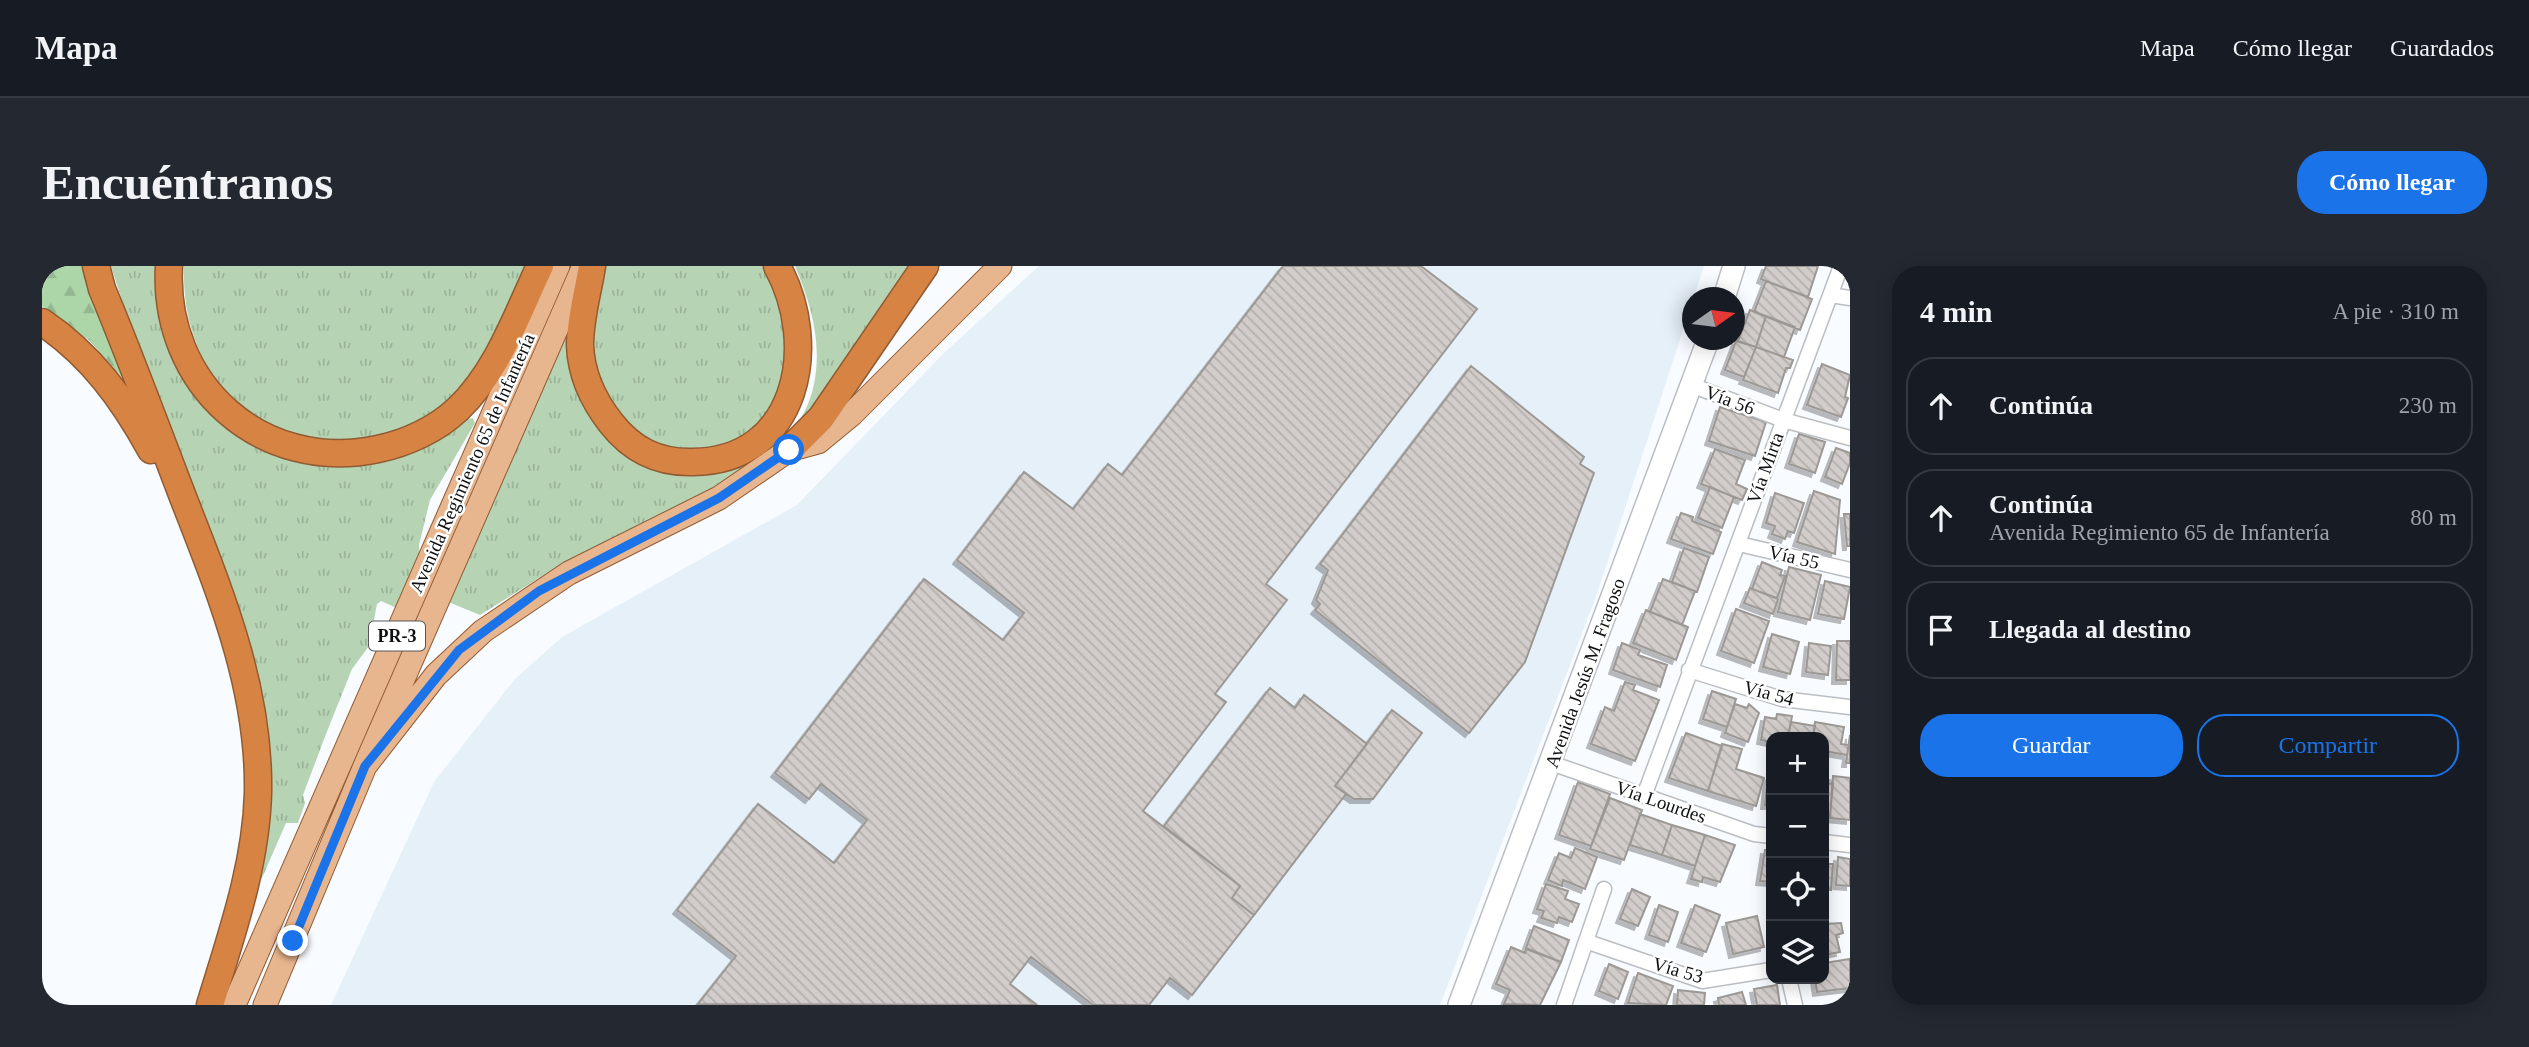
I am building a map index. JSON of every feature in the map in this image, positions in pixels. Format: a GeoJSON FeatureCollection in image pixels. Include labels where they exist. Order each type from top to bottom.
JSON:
{"type":"FeatureCollection","features":[{"type":"Feature","properties":{"kind":"highway"},"geometry":{"type":"LineString","coordinates":[[96,266],[102,289],[196,528],[236,641],[252,701],[257,779],[255,829],[248,871],[210,1005]]}},
{"type":"Feature","properties":{"kind":"highway"},"geometry":{"type":"LineString","coordinates":[[169,266],[169,310],[175,331],[182,353],[205,389],[224,409],[273,442],[313,452],[337,454],[391,446],[440,424],[458,409],[496,358],[540,266]]}},
{"type":"Feature","properties":{"kind":"highway"},"geometry":{"type":"LineString","coordinates":[[592,266],[580,345],[591,394],[618,433],[634,447],[651,456],[688,463],[706,462],[739,454],[760,440],[786,408],[794,387],[798,341],[794,308],[777,266]]}},
{"type":"Feature","properties":{"kind":"highway"},"geometry":{"type":"LineString","coordinates":[[789,450],[828,409],[925,266]]}},
{"type":"Feature","properties":{"kind":"highway"},"geometry":{"type":"LineString","coordinates":[[42,322],[73,346],[115,390],[196,528]]}},
{"type":"Feature","properties":{"kind":"main road","name":"Avenida Regimiento 65 de Infantería"},"geometry":{"type":"LineString","coordinates":[[234,1005],[558,266]]}},
{"type":"Feature","properties":{"kind":"main road","name":"Avenida Regimiento 65 de Infantería"},"geometry":{"type":"LineString","coordinates":[[265,1005],[365,766],[584,266]]}},
{"type":"Feature","properties":{"kind":"main road"},"geometry":{"type":"LineString","coordinates":[[365,766],[459,650],[508,612],[569,573],[719,498],[789,450],[818,442],[852,414],[1000,266]]}},
{"type":"Feature","properties":{"kind":"street"},"geometry":{"type":"LineString","coordinates":[[1727,287],[1734,266]]}},
{"type":"Feature","properties":{"kind":"street","name":"Vía Mirta"},"geometry":{"type":"LineString","coordinates":[[1644,796],[1841,266]]}},
{"type":"Feature","properties":{"kind":"street"},"geometry":{"type":"LineString","coordinates":[[1831,295],[1850,298]]}},
{"type":"Feature","properties":{"kind":"street","name":"Avenida Jesús M. Fragoso"},"geometry":{"type":"LineString","coordinates":[[1459,1005],[1704,350]]}},
{"type":"Feature","properties":{"kind":"street","name":"Vía 56"},"geometry":{"type":"LineString","coordinates":[[1691,385],[1783,420],[1850,438]]}},
{"type":"Feature","properties":{"kind":"street","name":"Vía 55"},"geometry":{"type":"LineString","coordinates":[[1738,544],[1850,570]]}},
{"type":"Feature","properties":{"kind":"street","name":"Vía 54"},"geometry":{"type":"LineString","coordinates":[[1689,670],[1782,699],[1850,708]]}},
{"type":"Feature","properties":{"kind":"street","name":"Vía Lourdes"},"geometry":{"type":"LineString","coordinates":[[1551,763],[1754,834],[1766,835]]}},
{"type":"Feature","properties":{"kind":"street"},"geometry":{"type":"LineString","coordinates":[[1829,843],[1850,845]]}},
{"type":"Feature","properties":{"kind":"street"},"geometry":{"type":"LineString","coordinates":[[1563,1005],[1588,942],[1604,889]]}},
{"type":"Feature","properties":{"kind":"street","name":"Vía 53"},"geometry":{"type":"LineString","coordinates":[[1588,942],[1702,981],[1766,971]]}},
{"type":"Feature","properties":{"kind":"street"},"geometry":{"type":"LineString","coordinates":[[1790,984],[1795,1005]]}},
{"type":"Feature","properties":{"kind":"shaded area"},"geometry":{"type":"Polygon","coordinates":[[[1039,266],[1704,266],[1697,287],[1682,287],[1682,333],[1597,594],[1440,1005],[331,1005],[434,782],[515,679],[562,637],[797,505],[944,353],[1039,266]]]}},
{"type":"Feature","properties":{"kind":"green space"},"geometry":{"type":"Polygon","coordinates":[[[42,266],[82,266],[126,382],[90,341],[42,306],[42,266]]]}},
{"type":"Feature","properties":{"kind":"green space"},"geometry":{"type":"Polygon","coordinates":[[[111,266],[159,266],[158,287],[248,440],[277,454],[334,466],[361,465],[388,460],[415,450],[468,419],[473,418],[475,423],[430,500],[419,545],[420,569],[399,609],[381,601],[377,604],[369,646],[352,669],[303,795],[305,803],[298,823],[286,823],[262,878],[259,879],[263,704],[257,670],[236,602],[130,325],[111,266]]]}},
{"type":"Feature","properties":{"kind":"green space"},"geometry":{"type":"Polygon","coordinates":[[[184,266],[528,266],[480,366],[453,401],[437,415],[412,428],[335,445],[292,436],[263,423],[239,405],[218,383],[203,358],[192,330],[185,299],[184,266]]]}},
{"type":"Feature","properties":{"kind":"green space"},"geometry":{"type":"Polygon","coordinates":[[[603,266],[765,266],[782,314],[789,352],[784,384],[765,417],[735,439],[698,449],[678,449],[663,445],[635,429],[604,390],[593,361],[592,325],[603,266]]]}},
{"type":"Feature","properties":{"kind":"green space"},"geometry":{"type":"Polygon","coordinates":[[[795,266],[909,266],[908,274],[839,381],[788,434],[797,424],[810,400],[817,358],[812,317],[795,266]]]}},
{"type":"Feature","properties":{"kind":"green space"},"geometry":{"type":"Polygon","coordinates":[[[563,339],[576,343],[576,362],[654,468],[681,473],[709,473],[735,468],[759,458],[778,444],[770,453],[702,497],[544,575],[480,615],[446,601],[563,339]]]}},
{"type":"Feature","properties":{"kind":"building"},"geometry":{"type":"Polygon","coordinates":[[[1283,266],[1421,266],[1477,309],[1266,584],[1287,600],[1215,694],[1226,702],[1143,811],[1240,886],[1232,898],[1254,915],[1192,995],[1170,978],[1149,1005],[1093,1005],[1031,957],[1010,984],[1037,1005],[698,1004],[736,956],[677,910],[758,804],[834,863],[867,820],[821,784],[809,799],[775,773],[924,579],[1003,640],[1024,613],[957,560],[1024,472],[1073,509],[1108,464],[1122,475],[1283,266]]]}},
{"type":"Feature","properties":{"kind":"building"},"geometry":{"type":"Polygon","coordinates":[[[1766,266],[1818,266],[1808,297],[1761,279],[1766,266]]]}},
{"type":"Feature","properties":{"kind":"building"},"geometry":{"type":"Polygon","coordinates":[[[1766,281],[1812,299],[1800,330],[1754,312],[1766,281]]]}},
{"type":"Feature","properties":{"kind":"building"},"geometry":{"type":"Polygon","coordinates":[[[1750,310],[1766,316],[1756,347],[1745,343],[1745,323],[1750,310]]]}},
{"type":"Feature","properties":{"kind":"building"},"geometry":{"type":"Polygon","coordinates":[[[1766,316],[1795,327],[1784,357],[1756,347],[1766,316]]]}},
{"type":"Feature","properties":{"kind":"building"},"geometry":{"type":"Polygon","coordinates":[[[1745,344],[1756,347],[1744,377],[1725,370],[1733,350],[1745,350],[1745,344]]]}},
{"type":"Feature","properties":{"kind":"building"},"geometry":{"type":"Polygon","coordinates":[[[1756,347],[1793,360],[1790,368],[1786,368],[1778,393],[1743,380],[1756,347]]]}},
{"type":"Feature","properties":{"kind":"building"},"geometry":{"type":"Polygon","coordinates":[[[1822,364],[1850,375],[1845,397],[1848,398],[1841,417],[1807,405],[1822,364]]]}},
{"type":"Feature","properties":{"kind":"building"},"geometry":{"type":"Polygon","coordinates":[[[1471,366],[1584,457],[1580,464],[1594,473],[1525,662],[1469,733],[1315,610],[1320,604],[1316,600],[1328,570],[1320,564],[1471,366]]]}},
{"type":"Feature","properties":{"kind":"building"},"geometry":{"type":"Polygon","coordinates":[[[1720,407],[1766,422],[1755,456],[1709,441],[1720,407]]]}},
{"type":"Feature","properties":{"kind":"building"},"geometry":{"type":"Polygon","coordinates":[[[1799,434],[1825,442],[1815,473],[1789,464],[1799,434]]]}},
{"type":"Feature","properties":{"kind":"building"},"geometry":{"type":"Polygon","coordinates":[[[1836,448],[1850,453],[1850,463],[1842,484],[1825,477],[1836,448]]]}},
{"type":"Feature","properties":{"kind":"building"},"geometry":{"type":"Polygon","coordinates":[[[1715,449],[1745,460],[1736,484],[1747,489],[1742,500],[1701,484],[1715,449]]]}},
{"type":"Feature","properties":{"kind":"building"},"geometry":{"type":"Polygon","coordinates":[[[1710,487],[1734,497],[1722,528],[1698,518],[1710,487]]]}},
{"type":"Feature","properties":{"kind":"building"},"geometry":{"type":"Polygon","coordinates":[[[1814,491],[1840,500],[1835,554],[1797,542],[1814,491]]]}},
{"type":"Feature","properties":{"kind":"building"},"geometry":{"type":"Polygon","coordinates":[[[1775,493],[1804,503],[1794,533],[1788,531],[1785,539],[1772,534],[1775,526],[1766,523],[1775,493]]]}},
{"type":"Feature","properties":{"kind":"building"},"geometry":{"type":"Polygon","coordinates":[[[1681,513],[1693,517],[1692,521],[1721,532],[1713,554],[1671,539],[1681,513]]]}},
{"type":"Feature","properties":{"kind":"building"},"geometry":{"type":"Polygon","coordinates":[[[1844,514],[1850,514],[1850,546],[1847,546],[1844,514]]]}},
{"type":"Feature","properties":{"kind":"building"},"geometry":{"type":"Polygon","coordinates":[[[1684,548],[1709,557],[1697,592],[1672,582],[1684,548]]]}},
{"type":"Feature","properties":{"kind":"building"},"geometry":{"type":"Polygon","coordinates":[[[1762,562],[1782,570],[1780,575],[1785,576],[1777,598],[1752,589],[1762,562]]]}},
{"type":"Feature","properties":{"kind":"building"},"geometry":{"type":"Polygon","coordinates":[[[1789,567],[1821,575],[1810,620],[1778,612],[1789,567]]]}},
{"type":"Feature","properties":{"kind":"building"},"geometry":{"type":"Polygon","coordinates":[[[1663,579],[1695,591],[1682,625],[1650,612],[1663,579]]]}},
{"type":"Feature","properties":{"kind":"building"},"geometry":{"type":"Polygon","coordinates":[[[1825,581],[1850,587],[1844,619],[1818,614],[1825,581]]]}},
{"type":"Feature","properties":{"kind":"building"},"geometry":{"type":"Polygon","coordinates":[[[1750,588],[1778,599],[1773,614],[1744,603],[1750,588]]]}},
{"type":"Feature","properties":{"kind":"building"},"geometry":{"type":"Polygon","coordinates":[[[1736,609],[1769,621],[1754,663],[1721,651],[1736,609]]]}},
{"type":"Feature","properties":{"kind":"building"},"geometry":{"type":"Polygon","coordinates":[[[1646,610],[1688,627],[1676,660],[1633,643],[1646,610]]]}},
{"type":"Feature","properties":{"kind":"building"},"geometry":{"type":"Polygon","coordinates":[[[1772,634],[1799,642],[1790,674],[1763,667],[1772,634]]]}},
{"type":"Feature","properties":{"kind":"building"},"geometry":{"type":"Polygon","coordinates":[[[1837,641],[1850,641],[1850,680],[1836,680],[1837,641]]]}},
{"type":"Feature","properties":{"kind":"building"},"geometry":{"type":"Polygon","coordinates":[[[1622,643],[1640,650],[1638,655],[1667,665],[1660,687],[1613,670],[1622,643]]]}},
{"type":"Feature","properties":{"kind":"building"},"geometry":{"type":"Polygon","coordinates":[[[1809,643],[1831,646],[1828,675],[1806,672],[1809,643]]]}},
{"type":"Feature","properties":{"kind":"building"},"geometry":{"type":"Polygon","coordinates":[[[1625,682],[1635,685],[1633,690],[1659,700],[1635,761],[1591,744],[1605,707],[1614,711],[1625,682]]]}},
{"type":"Feature","properties":{"kind":"building"},"geometry":{"type":"Polygon","coordinates":[[[1270,688],[1295,708],[1304,695],[1367,744],[1335,786],[1346,794],[1254,915],[1232,898],[1240,886],[1164,826],[1270,688]]]}},
{"type":"Feature","properties":{"kind":"building"},"geometry":{"type":"Polygon","coordinates":[[[1712,691],[1736,699],[1727,727],[1703,719],[1712,691]]]}},
{"type":"Feature","properties":{"kind":"building"},"geometry":{"type":"Polygon","coordinates":[[[1735,704],[1747,708],[1749,704],[1759,713],[1748,742],[1725,733],[1735,704]]]}},
{"type":"Feature","properties":{"kind":"building"},"geometry":{"type":"Polygon","coordinates":[[[1392,710],[1422,733],[1373,799],[1354,799],[1335,786],[1392,710]]]}},
{"type":"Feature","properties":{"kind":"building"},"geometry":{"type":"Polygon","coordinates":[[[1777,714],[1792,716],[1789,732],[1766,732],[1766,741],[1761,740],[1765,717],[1776,719],[1777,714]]]}},
{"type":"Feature","properties":{"kind":"building"},"geometry":{"type":"Polygon","coordinates":[[[1791,722],[1815,726],[1814,732],[1789,732],[1791,722]]]}},
{"type":"Feature","properties":{"kind":"building"},"geometry":{"type":"Polygon","coordinates":[[[1815,722],[1844,727],[1841,744],[1849,745],[1847,755],[1829,752],[1829,732],[1814,732],[1815,722]]]}},
{"type":"Feature","properties":{"kind":"building"},"geometry":{"type":"Polygon","coordinates":[[[1686,733],[1722,746],[1708,791],[1669,778],[1686,733]]]}},
{"type":"Feature","properties":{"kind":"building"},"geometry":{"type":"Polygon","coordinates":[[[1850,735],[1850,763],[1846,763],[1850,735]]]}},
{"type":"Feature","properties":{"kind":"building"},"geometry":{"type":"Polygon","coordinates":[[[1722,744],[1742,749],[1736,769],[1764,778],[1756,806],[1708,791],[1722,744]]]}},
{"type":"Feature","properties":{"kind":"building"},"geometry":{"type":"Polygon","coordinates":[[[1833,776],[1850,778],[1850,820],[1830,818],[1833,776]]]}},
{"type":"Feature","properties":{"kind":"building"},"geometry":{"type":"Polygon","coordinates":[[[1578,782],[1610,794],[1591,846],[1559,835],[1578,782]]]}},
{"type":"Feature","properties":{"kind":"building"},"geometry":{"type":"Polygon","coordinates":[[[1829,784],[1833,784],[1829,815],[1829,784]]]}},
{"type":"Feature","properties":{"kind":"building"},"geometry":{"type":"Polygon","coordinates":[[[1610,798],[1642,810],[1624,860],[1590,849],[1610,798]]]}},
{"type":"Feature","properties":{"kind":"building"},"geometry":{"type":"Polygon","coordinates":[[[1640,814],[1672,825],[1662,855],[1630,845],[1640,814]]]}},
{"type":"Feature","properties":{"kind":"building"},"geometry":{"type":"Polygon","coordinates":[[[1672,825],[1705,835],[1695,866],[1662,855],[1672,825]]]}},
{"type":"Feature","properties":{"kind":"building"},"geometry":{"type":"Polygon","coordinates":[[[1705,835],[1735,845],[1720,882],[1703,877],[1702,882],[1691,879],[1705,835]]]}},
{"type":"Feature","properties":{"kind":"building"},"geometry":{"type":"Polygon","coordinates":[[[1575,848],[1597,857],[1585,889],[1563,880],[1562,886],[1548,880],[1559,853],[1571,858],[1575,848]]]}},
{"type":"Feature","properties":{"kind":"building"},"geometry":{"type":"Polygon","coordinates":[[[1765,850],[1766,850],[1766,882],[1760,881],[1765,850]]]}},
{"type":"Feature","properties":{"kind":"building"},"geometry":{"type":"Polygon","coordinates":[[[1838,857],[1850,859],[1850,886],[1836,885],[1838,857]]]}},
{"type":"Feature","properties":{"kind":"building"},"geometry":{"type":"Polygon","coordinates":[[[1829,864],[1833,864],[1831,890],[1829,864]]]}},
{"type":"Feature","properties":{"kind":"building"},"geometry":{"type":"Polygon","coordinates":[[[1546,884],[1568,891],[1565,899],[1579,904],[1572,922],[1559,917],[1557,923],[1541,918],[1544,911],[1537,909],[1546,884]]]}},
{"type":"Feature","properties":{"kind":"building"},"geometry":{"type":"Polygon","coordinates":[[[1632,889],[1650,897],[1638,926],[1620,919],[1632,889]]]}},
{"type":"Feature","properties":{"kind":"building"},"geometry":{"type":"Polygon","coordinates":[[[1659,905],[1678,912],[1668,942],[1649,935],[1659,905]]]}},
{"type":"Feature","properties":{"kind":"building"},"geometry":{"type":"Polygon","coordinates":[[[1695,905],[1720,915],[1706,952],[1681,943],[1695,905]]]}},
{"type":"Feature","properties":{"kind":"building"},"geometry":{"type":"Polygon","coordinates":[[[1757,916],[1764,947],[1733,954],[1726,923],[1757,916]]]}},
{"type":"Feature","properties":{"kind":"building"},"geometry":{"type":"Polygon","coordinates":[[[1841,923],[1843,933],[1836,935],[1840,952],[1829,954],[1829,924],[1841,923]]]}},
{"type":"Feature","properties":{"kind":"building"},"geometry":{"type":"Polygon","coordinates":[[[1534,926],[1569,940],[1561,962],[1526,948],[1534,926]]]}},
{"type":"Feature","properties":{"kind":"building"},"geometry":{"type":"Polygon","coordinates":[[[1511,947],[1525,953],[1526,949],[1561,962],[1540,1005],[1504,1004],[1510,990],[1496,984],[1511,947]]]}},
{"type":"Feature","properties":{"kind":"building"},"geometry":{"type":"Polygon","coordinates":[[[1850,959],[1850,988],[1817,992],[1816,984],[1829,984],[1829,962],[1850,959]]]}},
{"type":"Feature","properties":{"kind":"building"},"geometry":{"type":"Polygon","coordinates":[[[1609,964],[1628,972],[1618,999],[1599,991],[1609,964]]]}},
{"type":"Feature","properties":{"kind":"building"},"geometry":{"type":"Polygon","coordinates":[[[1638,973],[1673,986],[1666,1005],[1628,1003],[1638,973]]]}},
{"type":"Feature","properties":{"kind":"building"},"geometry":{"type":"Polygon","coordinates":[[[1777,985],[1780,1005],[1757,1005],[1754,989],[1777,985]]]}},
{"type":"Feature","properties":{"kind":"building"},"geometry":{"type":"Polygon","coordinates":[[[1678,990],[1705,993],[1704,1005],[1677,1005],[1678,990]]]}},
{"type":"Feature","properties":{"kind":"building"},"geometry":{"type":"Polygon","coordinates":[[[1742,992],[1746,1005],[1719,1005],[1718,998],[1742,992]]]}},
{"type":"Feature","properties":{"kind":"route"},"geometry":{"type":"LineString","coordinates":[[293,941],[365,766],[459,650],[539,591],[569,573],[719,498],[789,450]]}}]}
